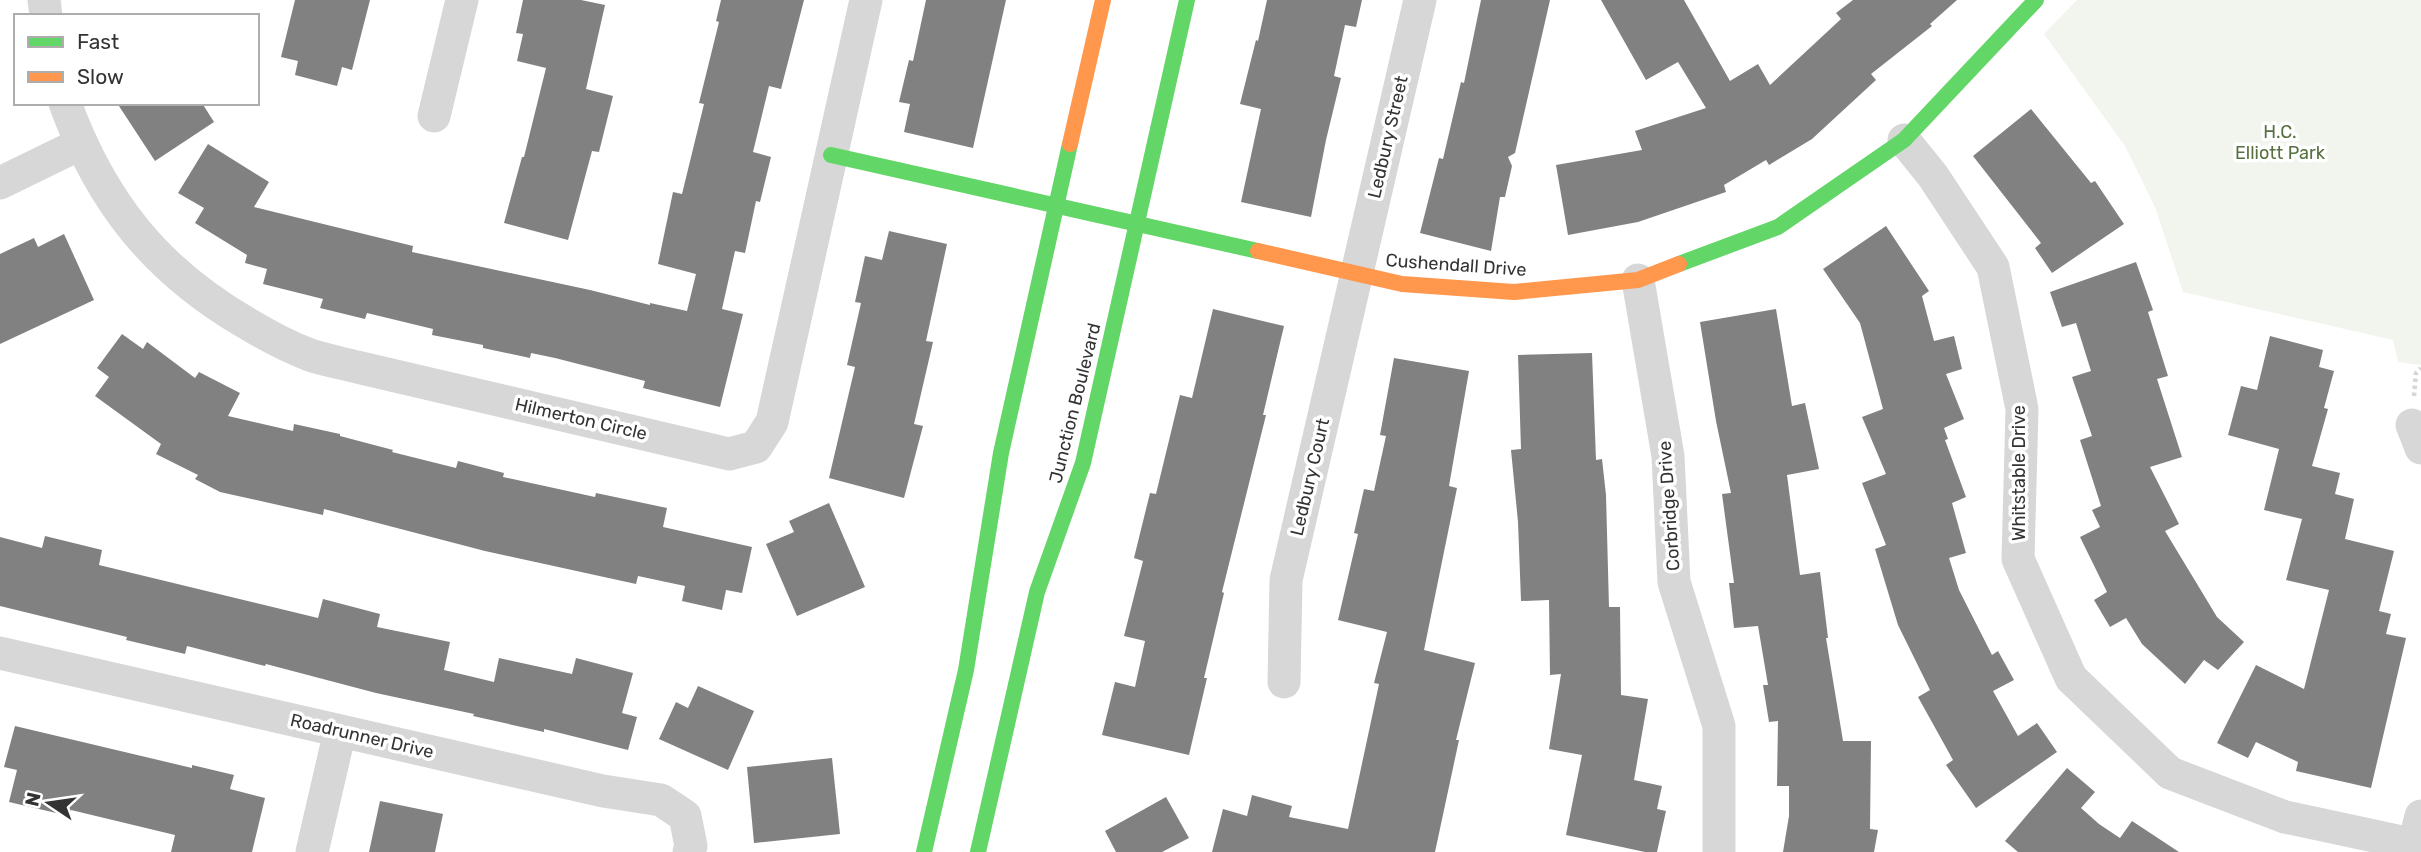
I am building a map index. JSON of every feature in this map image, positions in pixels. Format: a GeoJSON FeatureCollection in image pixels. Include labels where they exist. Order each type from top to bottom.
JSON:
{"type":"FeatureCollection","features":[{"type":"Feature","properties":{"kind":"main road"},"geometry":{"type":"LineString","coordinates":[[924,852],[966,670],[1002,453],[1103,0]]}},
{"type":"Feature","properties":{"kind":"main road","name":"Junction Boulevard"},"geometry":{"type":"LineString","coordinates":[[978,852],[1037,592],[1083,463],[1187,0]]}},
{"type":"Feature","properties":{"kind":"main road","name":"Cushendall Drive"},"geometry":{"type":"LineString","coordinates":[[831,155],[1402,285],[1514,292],[1637,281],[1778,227],[1904,141],[2036,0]]}},
{"type":"Feature","properties":{"kind":"street"},"geometry":{"type":"LineString","coordinates":[[434,116],[462,0]]}},
{"type":"Feature","properties":{"kind":"street","name":"Hilmerton Circle"},"geometry":{"type":"LineString","coordinates":[[66,105],[80,144],[101,183],[133,231],[162,262],[219,306],[270,337],[310,355],[357,367],[729,454],[756,447],[772,422],[866,0]]}},
{"type":"Feature","properties":{"kind":"street","name":"Ledbury Street"},"geometry":{"type":"LineString","coordinates":[[1357,275],[1420,0]]}},
{"type":"Feature","properties":{"kind":"street","name":"Whitstable Drive"},"geometry":{"type":"LineString","coordinates":[[1904,141],[1933,176],[1993,267],[2022,409],[2018,559],[2071,678],[2170,774],[2286,817],[2419,835]]}},
{"type":"Feature","properties":{"kind":"street"},"geometry":{"type":"LineString","coordinates":[[0,183],[80,144]]}},
{"type":"Feature","properties":{"kind":"street","name":"Ledbury Court"},"geometry":{"type":"LineString","coordinates":[[1284,682],[1286,580],[1357,275]]}},
{"type":"Feature","properties":{"kind":"street","name":"Corbridge Drive"},"geometry":{"type":"LineString","coordinates":[[1637,281],[1668,456],[1674,582],[1719,726],[1719,852]]}},
{"type":"Feature","properties":{"kind":"street","name":"Roadrunner Drive"},"geometry":{"type":"LineString","coordinates":[[0,653],[603,791],[661,800],[685,816],[691,846],[689,852]]}},
{"type":"Feature","properties":{"kind":"street"},"geometry":{"type":"LineString","coordinates":[[312,852],[340,731]]}},
{"type":"Feature","properties":{"kind":"green space","name":"H.C. Elliott Park"},"geometry":{"type":"Polygon","coordinates":[[[2077,0],[2421,0],[2421,365],[2398,362],[2393,340],[2183,292],[2155,207],[2125,146],[2044,34],[2077,0]]]}},
{"type":"Feature","properties":{"kind":"building"},"geometry":{"type":"Polygon","coordinates":[[[295,0],[370,0],[352,70],[342,67],[337,86],[295,75],[298,61],[281,57],[295,0]]]}},
{"type":"Feature","properties":{"kind":"building"},"geometry":{"type":"Polygon","coordinates":[[[523,0],[581,0],[605,5],[586,89],[613,96],[599,152],[592,151],[568,240],[504,223],[546,68],[517,61],[523,34],[516,33],[523,0]]]}},
{"type":"Feature","properties":{"kind":"building"},"geometry":{"type":"Polygon","coordinates":[[[721,0],[804,0],[781,89],[769,86],[753,152],[771,157],[760,202],[756,201],[745,253],[735,251],[722,309],[743,314],[720,407],[643,388],[645,381],[555,358],[531,353],[530,358],[483,348],[483,345],[432,335],[433,329],[367,313],[365,319],[320,308],[323,299],[263,284],[267,269],[245,263],[247,255],[195,223],[204,208],[178,193],[208,144],[269,182],[254,207],[413,246],[412,252],[687,311],[696,274],[658,264],[673,192],[682,194],[704,104],[699,103],[719,22],[716,21],[721,0]]]}},
{"type":"Feature","properties":{"kind":"building"},"geometry":{"type":"Polygon","coordinates":[[[926,0],[1006,0],[973,148],[904,132],[910,104],[899,102],[909,60],[913,61],[926,0]]]}},
{"type":"Feature","properties":{"kind":"building"},"geometry":{"type":"Polygon","coordinates":[[[1267,0],[1362,0],[1356,27],[1345,25],[1334,76],[1341,78],[1311,217],[1241,202],[1261,109],[1240,104],[1267,0]]]}},
{"type":"Feature","properties":{"kind":"building"},"geometry":{"type":"Polygon","coordinates":[[[1481,0],[1550,0],[1515,153],[1508,157],[1512,166],[1505,197],[1500,197],[1491,251],[1420,233],[1439,158],[1443,159],[1461,82],[1464,83],[1481,0]]]}},
{"type":"Feature","properties":{"kind":"building"},"geometry":{"type":"Polygon","coordinates":[[[1601,0],[1684,0],[1730,81],[1758,64],[1770,85],[1841,19],[1836,13],[1853,0],[1957,0],[1930,24],[1932,26],[1871,74],[1876,80],[1812,139],[1769,165],[1766,160],[1724,185],[1726,192],[1638,222],[1568,235],[1556,165],[1642,150],[1635,131],[1706,108],[1678,62],[1646,80],[1601,0]]]}},
{"type":"Feature","properties":{"kind":"building"},"geometry":{"type":"Polygon","coordinates":[[[118,105],[203,105],[214,122],[155,161],[118,105]]]}},
{"type":"Feature","properties":{"kind":"building"},"geometry":{"type":"Polygon","coordinates":[[[2031,109],[2091,183],[2095,181],[2124,224],[2052,273],[2035,248],[2041,243],[1973,156],[2031,109]]]}},
{"type":"Feature","properties":{"kind":"building"},"geometry":{"type":"Polygon","coordinates":[[[1886,226],[1929,291],[1922,296],[1934,341],[1954,336],[1962,369],[1946,374],[1964,419],[1944,428],[1948,439],[1945,440],[1966,497],[1952,503],[1966,553],[1949,558],[1959,590],[1992,655],[1998,651],[2014,680],[1993,691],[2018,736],[2037,723],[2057,752],[1976,808],[1946,765],[1953,760],[1918,697],[1930,690],[1898,625],[1875,549],[1886,545],[1862,483],[1886,474],[1862,417],[1883,409],[1860,323],[1823,269],[1886,226]]]}},
{"type":"Feature","properties":{"kind":"building"},"geometry":{"type":"Polygon","coordinates":[[[889,231],[947,244],[926,341],[933,342],[914,424],[923,426],[904,498],[829,478],[855,367],[847,365],[861,303],[855,302],[865,256],[882,260],[889,231]]]}},
{"type":"Feature","properties":{"kind":"building"},"geometry":{"type":"Polygon","coordinates":[[[64,234],[94,300],[0,344],[0,254],[34,238],[38,247],[64,234]]]}},
{"type":"Feature","properties":{"kind":"building"},"geometry":{"type":"Polygon","coordinates":[[[2136,262],[2153,310],[2148,312],[2168,376],[2157,379],[2182,457],[2150,467],[2179,524],[2165,531],[2217,617],[2244,642],[2218,670],[2204,660],[2185,684],[2142,644],[2126,618],[2110,627],[2094,600],[2107,592],[2080,537],[2100,527],[2092,510],[2101,506],[2080,440],[2092,436],[2072,377],[2091,371],[2076,323],[2062,327],[2050,292],[2136,262]]]}},
{"type":"Feature","properties":{"kind":"building"},"geometry":{"type":"Polygon","coordinates":[[[1213,309],[1284,326],[1263,415],[1266,415],[1222,592],[1224,593],[1204,678],[1207,678],[1189,755],[1102,735],[1115,682],[1135,687],[1145,641],[1124,636],[1143,561],[1134,558],[1150,493],[1156,494],[1180,395],[1192,398],[1213,309]]]}},
{"type":"Feature","properties":{"kind":"building"},"geometry":{"type":"Polygon","coordinates":[[[1776,309],[1792,406],[1805,403],[1819,469],[1787,475],[1800,575],[1820,572],[1826,638],[1843,741],[1871,741],[1870,829],[1878,830],[1874,852],[1783,852],[1789,816],[1789,786],[1777,786],[1778,721],[1769,722],[1763,685],[1768,685],[1758,626],[1734,628],[1729,583],[1734,583],[1722,494],[1731,493],[1700,322],[1776,309]]]}},
{"type":"Feature","properties":{"kind":"building"},"geometry":{"type":"Polygon","coordinates":[[[122,334],[143,349],[147,342],[195,378],[199,372],[240,393],[228,416],[293,431],[294,424],[340,434],[393,450],[392,452],[456,468],[458,461],[504,473],[503,477],[595,497],[596,493],[667,508],[663,527],[752,547],[742,593],[726,590],[722,610],[682,601],[685,586],[638,576],[636,584],[485,551],[324,509],[323,515],[220,492],[195,479],[198,475],[156,454],[161,444],[95,396],[109,377],[97,368],[122,334]]]}},
{"type":"Feature","properties":{"kind":"building"},"geometry":{"type":"Polygon","coordinates":[[[2270,336],[2323,350],[2319,367],[2334,371],[2324,408],[2328,409],[2312,466],[2340,473],[2335,494],[2354,499],[2345,539],[2394,551],[2379,611],[2391,614],[2386,634],[2406,638],[2371,788],[2296,771],[2298,762],[2256,742],[2248,758],[2217,743],[2256,665],[2304,689],[2329,590],[2286,580],[2302,519],[2264,510],[2279,449],[2228,435],[2241,386],[2257,390],[2270,336]]]}},
{"type":"Feature","properties":{"kind":"building"},"geometry":{"type":"Polygon","coordinates":[[[1592,353],[1596,460],[1602,459],[1606,495],[1609,607],[1620,607],[1621,695],[1648,699],[1634,780],[1662,786],[1657,809],[1666,811],[1657,852],[1645,852],[1566,835],[1582,755],[1549,749],[1561,674],[1550,675],[1549,600],[1521,601],[1518,522],[1511,450],[1521,449],[1518,355],[1592,353]]]}},
{"type":"Feature","properties":{"kind":"building"},"geometry":{"type":"Polygon","coordinates":[[[1394,358],[1469,371],[1449,486],[1457,488],[1424,650],[1475,663],[1456,740],[1459,740],[1435,852],[1212,852],[1223,809],[1247,816],[1252,795],[1292,806],[1289,817],[1348,829],[1379,684],[1374,683],[1387,632],[1338,620],[1358,534],[1354,533],[1364,489],[1374,491],[1386,436],[1380,435],[1394,358]]]}},
{"type":"Feature","properties":{"kind":"building"},"geometry":{"type":"Polygon","coordinates":[[[829,503],[865,587],[797,616],[766,544],[794,532],[789,521],[829,503]]]}},
{"type":"Feature","properties":{"kind":"building"},"geometry":{"type":"Polygon","coordinates":[[[45,536],[102,550],[99,565],[318,618],[323,599],[380,614],[377,627],[450,642],[444,670],[494,682],[499,658],[572,674],[576,658],[633,673],[622,713],[637,717],[628,750],[544,729],[544,732],[473,716],[474,714],[376,693],[187,646],[185,654],[0,606],[0,537],[42,548],[45,536]]]}},
{"type":"Feature","properties":{"kind":"building"},"geometry":{"type":"Polygon","coordinates":[[[698,686],[754,711],[728,770],[659,739],[676,702],[688,708],[698,686]]]}},
{"type":"Feature","properties":{"kind":"building"},"geometry":{"type":"Polygon","coordinates":[[[15,726],[192,768],[192,765],[234,775],[230,789],[265,798],[252,852],[171,852],[175,835],[71,810],[69,816],[9,802],[17,770],[4,767],[15,726]]]}},
{"type":"Feature","properties":{"kind":"building"},"geometry":{"type":"Polygon","coordinates":[[[832,758],[840,834],[754,843],[747,767],[832,758]]]}},
{"type":"Feature","properties":{"kind":"building"},"geometry":{"type":"Polygon","coordinates":[[[2067,768],[2095,792],[2081,808],[2099,824],[2120,838],[2132,821],[2179,852],[2018,852],[2005,841],[2067,768]]]}},
{"type":"Feature","properties":{"kind":"building"},"geometry":{"type":"Polygon","coordinates":[[[1166,797],[1189,838],[1162,852],[1116,852],[1105,831],[1166,797]]]}},
{"type":"Feature","properties":{"kind":"building"},"geometry":{"type":"Polygon","coordinates":[[[380,801],[443,814],[435,852],[369,852],[380,801]]]}},
{"type":"Feature","properties":{"kind":"traffic: fast"},"geometry":{"type":"LineString","coordinates":[[978,852],[1037,592],[1083,463],[1187,0]]}},
{"type":"Feature","properties":{"kind":"traffic: fast"},"geometry":{"type":"LineString","coordinates":[[1679,264],[1778,227],[1904,140],[2036,0]]}},
{"type":"Feature","properties":{"kind":"traffic: fast"},"geometry":{"type":"LineString","coordinates":[[924,852],[966,670],[1001,453],[1070,144]]}},
{"type":"Feature","properties":{"kind":"traffic: fast"},"geometry":{"type":"LineString","coordinates":[[831,155],[1258,251]]}},
{"type":"Feature","properties":{"kind":"traffic: slow"},"geometry":{"type":"LineString","coordinates":[[1070,144],[1103,0]]}},
{"type":"Feature","properties":{"kind":"traffic: slow"},"geometry":{"type":"LineString","coordinates":[[1258,251],[1402,284],[1514,292],[1638,280],[1679,264]]}}]}
